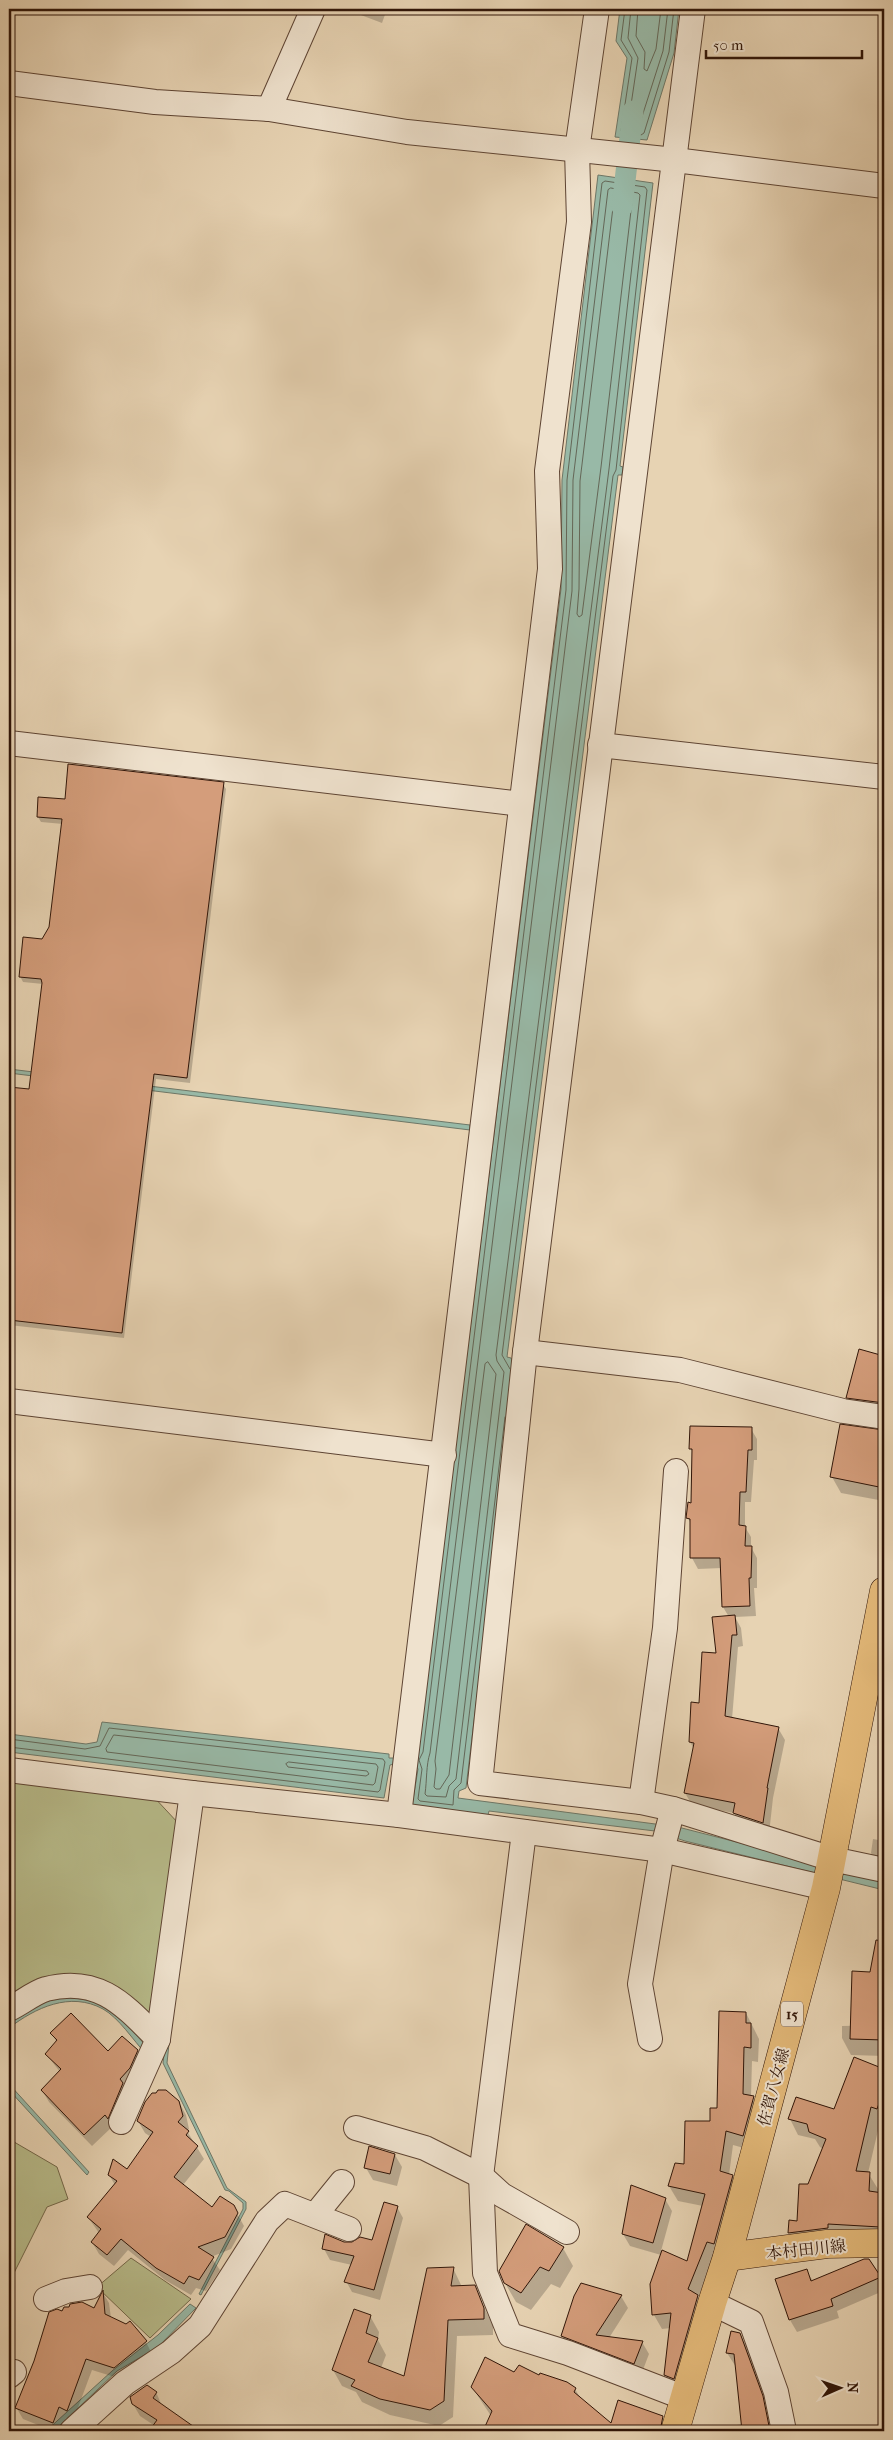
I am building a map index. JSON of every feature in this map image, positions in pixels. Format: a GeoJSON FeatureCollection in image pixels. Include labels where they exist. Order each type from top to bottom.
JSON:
{"type":"FeatureCollection","features":[{"type":"Feature","properties":{"kind":"main road","name":"佐賀八女線"},"geometry":{"type":"LineString","coordinates":[[676,2431],[727,2257],[826,1888],[884,1591]]}},
{"type":"Feature","properties":{"kind":"main road","name":"本村田川線"},"geometry":{"type":"LineString","coordinates":[[727,2257],[827,2244],[884,2243]]}},
{"type":"Feature","properties":{"kind":"street"},"geometry":{"type":"LineString","coordinates":[[269,109],[312,9]]}},
{"type":"Feature","properties":{"kind":"street"},"geometry":{"type":"LineString","coordinates":[[399,1814],[550,569],[546,471],[579,222],[577,150],[597,9]]}},
{"type":"Feature","properties":{"kind":"street"},"geometry":{"type":"LineString","coordinates":[[693,9],[526,1352],[480,1783],[641,1802],[673,1809],[832,1859],[884,1870]]}},
{"type":"Feature","properties":{"kind":"street"},"geometry":{"type":"LineString","coordinates":[[9,83],[155,102],[269,109],[407,132],[675,160],[884,186]]}},
{"type":"Feature","properties":{"kind":"street"},"geometry":{"type":"LineString","coordinates":[[9,743],[521,804]]}},
{"type":"Feature","properties":{"kind":"street"},"geometry":{"type":"LineString","coordinates":[[600,745],[884,776]]}},
{"type":"Feature","properties":{"kind":"street"},"geometry":{"type":"LineString","coordinates":[[526,1352],[680,1370],[843,1411],[884,1417]]}},
{"type":"Feature","properties":{"kind":"street"},"geometry":{"type":"LineString","coordinates":[[9,1401],[444,1455]]}},
{"type":"Feature","properties":{"kind":"street"},"geometry":{"type":"LineString","coordinates":[[641,1802],[666,1628],[676,1471]]}},
{"type":"Feature","properties":{"kind":"street"},"geometry":{"type":"LineString","coordinates":[[9,1770],[192,1793],[399,1814],[662,1850],[826,1888]]}},
{"type":"Feature","properties":{"kind":"street"},"geometry":{"type":"LineString","coordinates":[[121,2122],[158,2040],[192,1793]]}},
{"type":"Feature","properties":{"kind":"street"},"geometry":{"type":"LineString","coordinates":[[650,2039],[640,1984],[662,1850],[673,1809]]}},
{"type":"Feature","properties":{"kind":"street"},"geometry":{"type":"LineString","coordinates":[[524,1832],[481,2176],[485,2273],[510,2335],[568,2353],[685,2398]]}},
{"type":"Feature","properties":{"kind":"street"},"geometry":{"type":"LineString","coordinates":[[9,2008],[45,1989],[76,1984],[99,1990],[122,2002],[158,2040]]}},
{"type":"Feature","properties":{"kind":"street"},"geometry":{"type":"LineString","coordinates":[[356,2128],[425,2148],[481,2176],[502,2196],[567,2232]]}},
{"type":"Feature","properties":{"kind":"street"},"geometry":{"type":"LineString","coordinates":[[316,2214],[342,2182]]}},
{"type":"Feature","properties":{"kind":"street"},"geometry":{"type":"LineString","coordinates":[[72,2431],[125,2383],[170,2352],[200,2326],[267,2221],[285,2204],[316,2214],[349,2229]]}},
{"type":"Feature","properties":{"kind":"street"},"geometry":{"type":"LineString","coordinates":[[46,2300],[66,2291],[90,2287]]}},
{"type":"Feature","properties":{"kind":"street"},"geometry":{"type":"LineString","coordinates":[[712,2303],[751,2322],[776,2392],[784,2431]]}},
{"type":"Feature","properties":{"kind":"shaded area"},"geometry":{"type":"Polygon","coordinates":[[[9,1776],[152,1795],[179,1824],[157,2013],[147,2017],[107,1988],[9,2004],[9,1776]]]}},
{"type":"Feature","properties":{"kind":"shaded area"},"geometry":{"type":"Polygon","coordinates":[[[9,2139],[57,2167],[68,2199],[47,2207],[9,2283],[9,2139]]]}},
{"type":"Feature","properties":{"kind":"shaded area"},"geometry":{"type":"Polygon","coordinates":[[[131,2258],[191,2299],[150,2338],[97,2287],[131,2258]]]}},
{"type":"Feature","properties":{"kind":"water"},"geometry":{"type":"Polygon","coordinates":[[[620,9],[679,9],[674,53],[647,140],[615,137],[627,58],[616,41],[620,9]]]}},
{"type":"Feature","properties":{"kind":"water"},"geometry":{"type":"Polygon","coordinates":[[[598,175],[653,183],[620,466],[623,467],[622,475],[618,475],[507,1357],[511,1358],[516,1370],[466,1788],[459,1791],[458,1798],[678,1827],[884,1880],[884,1890],[685,1841],[655,1831],[489,1811],[488,1815],[412,1806],[418,1769],[413,1760],[418,1752],[561,589],[562,480],[598,175]]]}},
{"type":"Feature","properties":{"kind":"water"},"geometry":{"type":"Polygon","coordinates":[[[9,1069],[470,1125],[470,1130],[9,1073],[9,1069]]]}},
{"type":"Feature","properties":{"kind":"water"},"geometry":{"type":"Polygon","coordinates":[[[102,1722],[389,1754],[389,1758],[394,1758],[394,1764],[390,1765],[384,1798],[9,1752],[9,1734],[86,1744],[97,1742],[102,1722]]]}},
{"type":"Feature","properties":{"kind":"water"},"geometry":{"type":"Polygon","coordinates":[[[193,1812],[167,2063],[227,2188],[246,2202],[246,2209],[201,2295],[199,2294],[243,2209],[243,2203],[229,2191],[225,2190],[163,2063],[193,1812]]]}},
{"type":"Feature","properties":{"kind":"water"},"geometry":{"type":"Polygon","coordinates":[[[58,1998],[89,2000],[110,2010],[149,2049],[146,2054],[120,2024],[103,2009],[91,2004],[78,2002],[53,2004],[41,2008],[9,2028],[9,2022],[32,2006],[58,1998]]]}},
{"type":"Feature","properties":{"kind":"water"},"geometry":{"type":"Polygon","coordinates":[[[9,2084],[89,2172],[87,2175],[9,2090],[9,2084]]]}},
{"type":"Feature","properties":{"kind":"water"},"geometry":{"type":"Polygon","coordinates":[[[190,2304],[196,2308],[158,2347],[117,2371],[57,2428],[53,2431],[46,2431],[112,2371],[158,2335],[190,2304]]]}},
{"type":"Feature","properties":{"kind":"building"},"geometry":{"type":"Polygon","coordinates":[[[68,764],[224,782],[187,1078],[154,1074],[122,1333],[9,1320],[9,1087],[29,1089],[42,983],[41,979],[19,977],[23,937],[42,939],[49,927],[62,819],[37,817],[38,797],[65,799],[68,764]]]}},
{"type":"Feature","properties":{"kind":"building"},"geometry":{"type":"Polygon","coordinates":[[[859,1349],[884,1356],[884,1403],[846,1398],[859,1349]]]}},
{"type":"Feature","properties":{"kind":"building"},"geometry":{"type":"Polygon","coordinates":[[[840,1424],[884,1430],[884,1488],[830,1477],[840,1424]]]}},
{"type":"Feature","properties":{"kind":"building"},"geometry":{"type":"Polygon","coordinates":[[[690,1426],[752,1427],[752,1450],[748,1450],[746,1492],[740,1492],[739,1525],[746,1526],[745,1546],[752,1546],[751,1578],[749,1578],[750,1606],[722,1607],[720,1558],[690,1558],[690,1519],[686,1518],[688,1502],[691,1503],[692,1449],[689,1449],[690,1426]]]}},
{"type":"Feature","properties":{"kind":"building"},"geometry":{"type":"Polygon","coordinates":[[[735,1615],[737,1635],[732,1635],[725,1716],[779,1727],[767,1788],[763,1823],[733,1813],[735,1803],[684,1793],[694,1743],[689,1742],[691,1702],[699,1703],[702,1652],[716,1653],[712,1617],[735,1615]]]}},
{"type":"Feature","properties":{"kind":"building"},"geometry":{"type":"Polygon","coordinates":[[[876,1940],[884,1941],[884,2040],[850,2039],[852,1971],[870,1972],[876,1940]]]}},
{"type":"Feature","properties":{"kind":"building"},"geometry":{"type":"Polygon","coordinates":[[[719,2011],[746,2012],[746,2023],[751,2023],[751,2048],[744,2047],[743,2094],[754,2096],[743,2136],[726,2131],[720,2171],[733,2175],[714,2244],[707,2242],[688,2289],[698,2295],[674,2379],[664,2375],[671,2313],[652,2315],[650,2284],[662,2250],[687,2261],[705,2194],[668,2186],[675,2163],[684,2164],[685,2121],[710,2121],[710,2108],[717,2108],[719,2011]]]}},
{"type":"Feature","properties":{"kind":"building"},"geometry":{"type":"Polygon","coordinates":[[[71,2013],[108,2051],[122,2036],[138,2050],[130,2068],[120,2079],[123,2083],[108,2119],[105,2115],[84,2135],[41,2090],[61,2069],[45,2054],[57,2040],[50,2033],[71,2013]]]}},
{"type":"Feature","properties":{"kind":"building"},"geometry":{"type":"Polygon","coordinates":[[[854,2057],[884,2069],[884,2090],[877,2109],[871,2107],[856,2171],[870,2172],[869,2191],[883,2193],[880,2227],[828,2224],[828,2228],[788,2233],[789,2220],[797,2221],[799,2184],[808,2184],[826,2139],[809,2132],[807,2124],[788,2119],[796,2097],[834,2109],[854,2057]]]}},
{"type":"Feature","properties":{"kind":"building"},"geometry":{"type":"Polygon","coordinates":[[[158,2090],[166,2090],[179,2101],[183,2116],[178,2122],[189,2131],[186,2135],[198,2146],[174,2177],[212,2207],[220,2196],[234,2205],[238,2213],[225,2237],[198,2247],[214,2257],[199,2280],[189,2276],[184,2284],[156,2268],[121,2239],[107,2255],[91,2242],[101,2229],[87,2217],[117,2181],[108,2175],[113,2159],[127,2169],[153,2132],[137,2121],[145,2102],[152,2093],[156,2093],[158,2090]]]}},
{"type":"Feature","properties":{"kind":"building"},"geometry":{"type":"Polygon","coordinates":[[[369,2146],[395,2154],[390,2174],[364,2168],[369,2146]]]}},
{"type":"Feature","properties":{"kind":"building"},"geometry":{"type":"Polygon","coordinates":[[[631,2185],[666,2198],[653,2243],[622,2234],[631,2185]]]}},
{"type":"Feature","properties":{"kind":"building"},"geometry":{"type":"Polygon","coordinates":[[[384,2202],[398,2206],[374,2290],[344,2282],[354,2256],[322,2249],[325,2234],[344,2242],[352,2242],[360,2237],[372,2240],[384,2202]]]}},
{"type":"Feature","properties":{"kind":"building"},"geometry":{"type":"Polygon","coordinates":[[[526,2224],[564,2247],[549,2271],[540,2267],[521,2293],[504,2283],[499,2271],[526,2224]]]}},
{"type":"Feature","properties":{"kind":"building"},"geometry":{"type":"Polygon","coordinates":[[[864,2259],[869,2259],[881,2277],[831,2299],[833,2306],[789,2320],[775,2279],[807,2269],[811,2281],[864,2259]]]}},
{"type":"Feature","properties":{"kind":"building"},"geometry":{"type":"Polygon","coordinates":[[[454,2267],[451,2286],[475,2285],[484,2308],[484,2319],[448,2320],[444,2401],[430,2410],[380,2399],[351,2386],[355,2380],[332,2370],[354,2309],[371,2315],[366,2333],[378,2338],[368,2362],[404,2376],[427,2268],[454,2267]]]}},
{"type":"Feature","properties":{"kind":"building"},"geometry":{"type":"Polygon","coordinates":[[[581,2283],[622,2295],[596,2335],[643,2341],[634,2364],[561,2336],[574,2296],[581,2283]]]}},
{"type":"Feature","properties":{"kind":"building"},"geometry":{"type":"Polygon","coordinates":[[[103,2290],[105,2314],[126,2324],[130,2321],[147,2341],[114,2368],[86,2359],[67,2411],[59,2407],[53,2423],[15,2408],[34,2361],[49,2312],[57,2309],[62,2311],[64,2307],[69,2307],[70,2304],[82,2302],[94,2308],[103,2290]]]}},
{"type":"Feature","properties":{"kind":"building"},"geometry":{"type":"Polygon","coordinates":[[[731,2331],[740,2333],[763,2396],[770,2431],[742,2431],[734,2354],[726,2353],[731,2331]]]}},
{"type":"Feature","properties":{"kind":"building"},"geometry":{"type":"Polygon","coordinates":[[[485,2357],[514,2372],[519,2365],[539,2375],[540,2373],[567,2382],[576,2388],[574,2392],[611,2423],[618,2400],[663,2416],[660,2431],[483,2431],[492,2411],[471,2387],[485,2357]]]}},
{"type":"Feature","properties":{"kind":"building"},"geometry":{"type":"Polygon","coordinates":[[[147,2385],[157,2392],[153,2398],[200,2431],[149,2431],[157,2420],[132,2404],[130,2397],[147,2385]]]}},
{"type":"Feature","properties":{"kind":"waterway"},"geometry":{"type":"LineString","coordinates":[[622,207],[633,111]]}}]}
